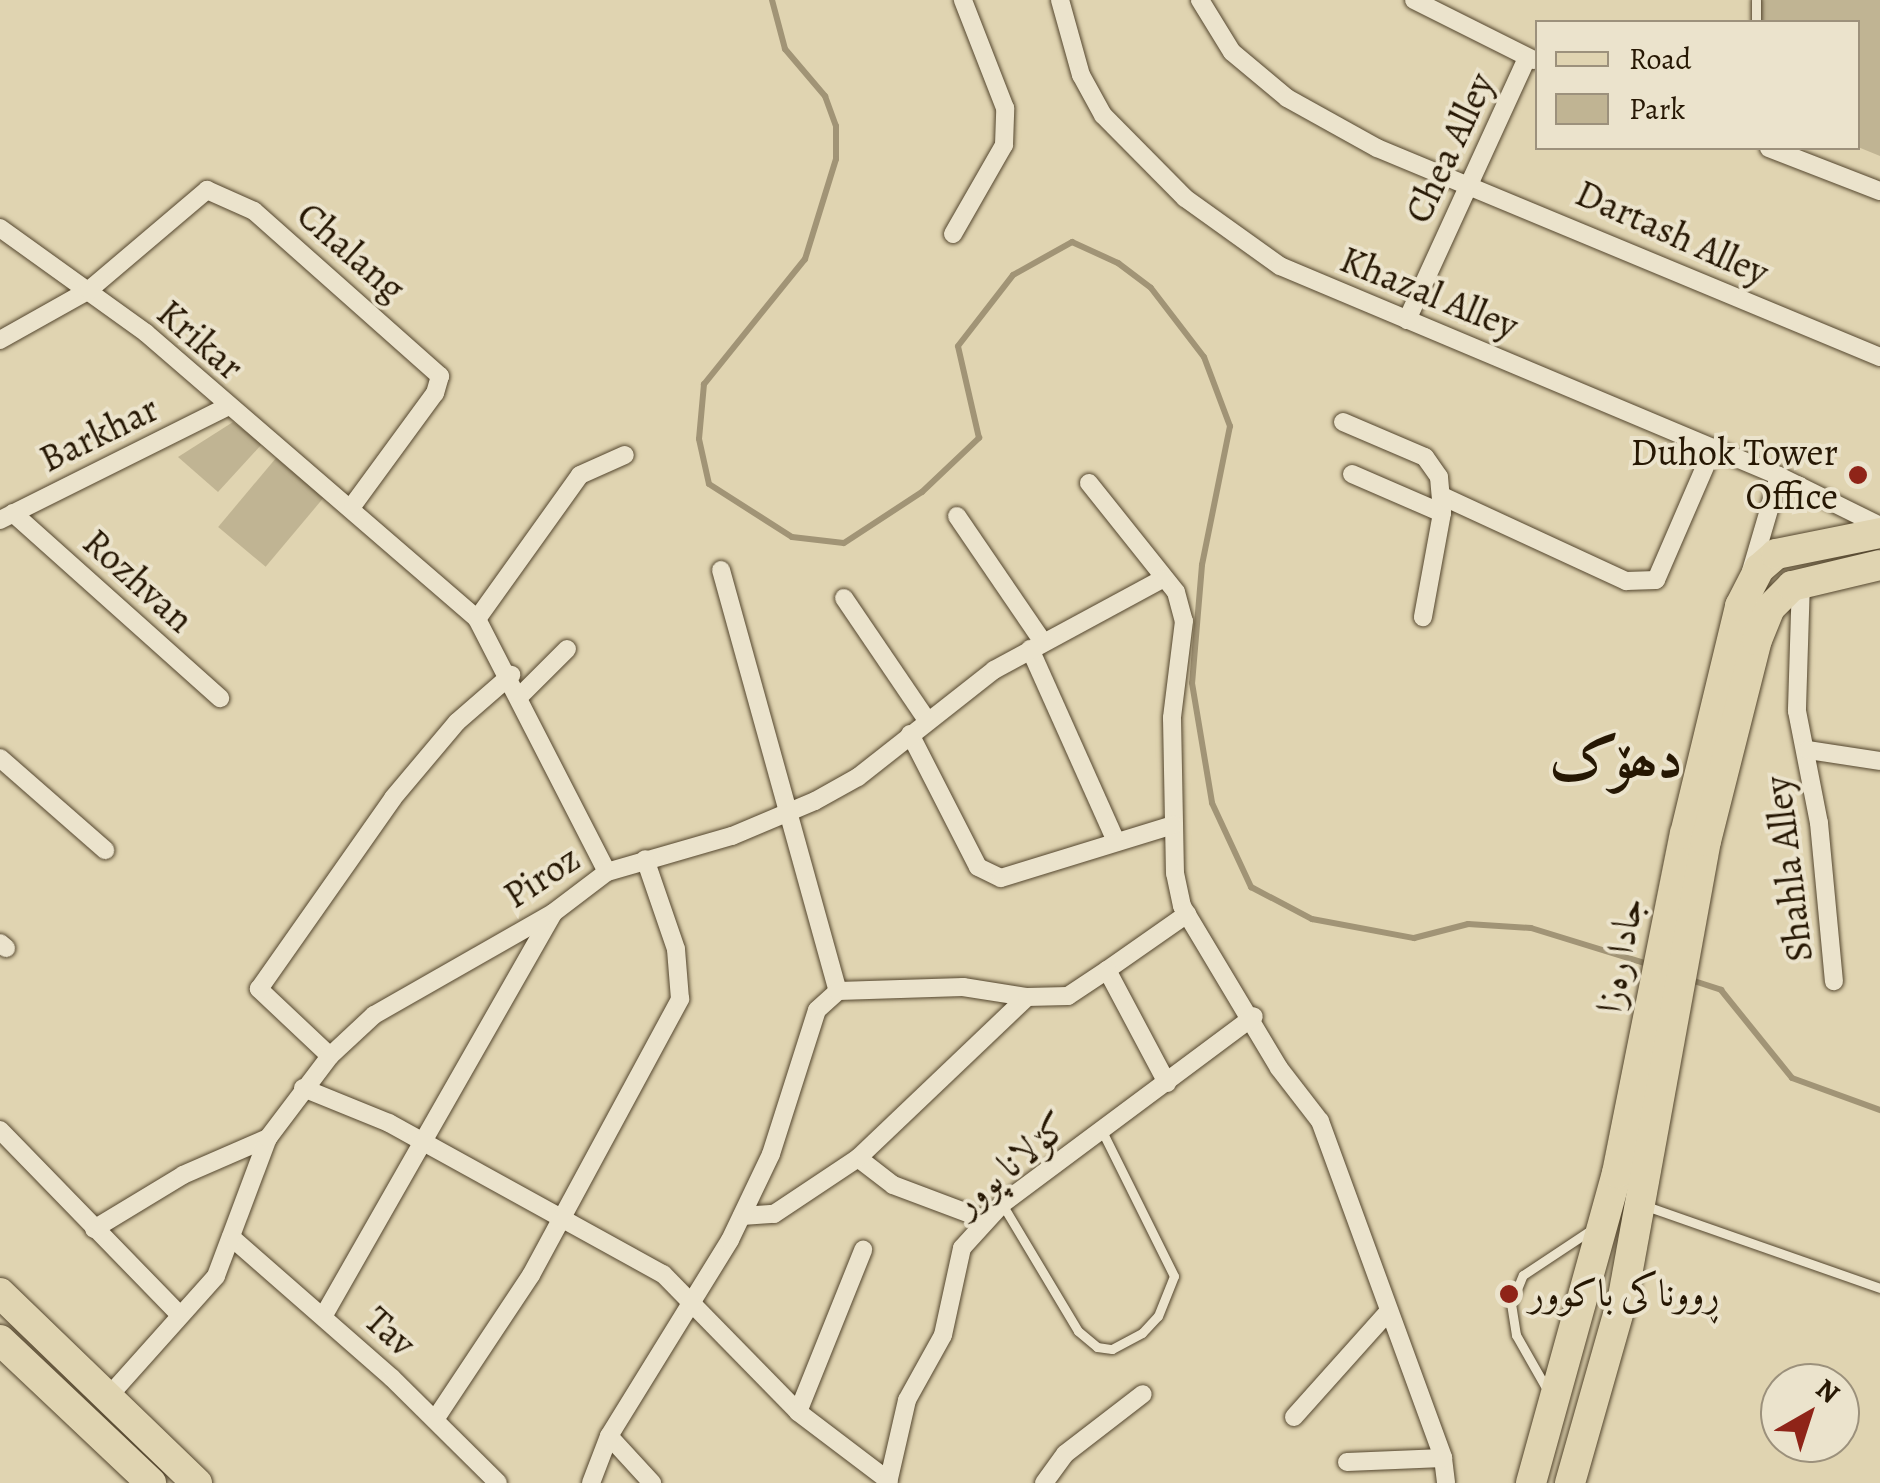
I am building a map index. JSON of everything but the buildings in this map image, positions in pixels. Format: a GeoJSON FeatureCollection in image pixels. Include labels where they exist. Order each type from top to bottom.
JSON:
{"type":"FeatureCollection","features":[{"type":"Feature","properties":{"kind":"main road","name":"جادا ره‌زا"},"geometry":{"type":"LineString","coordinates":[[1531,1483],[1651,1071],[1739,611],[1752,578],[1776,554],[1880,530]]}},
{"type":"Feature","properties":{"kind":"main road"},"geometry":{"type":"LineString","coordinates":[[1800,581],[1875,569]]}},
{"type":"Feature","properties":{"kind":"main road","name":"جادا ره‌زا"},"geometry":{"type":"LineString","coordinates":[[1695,837],[1757,640],[1776,600],[1800,581]]}},
{"type":"Feature","properties":{"kind":"main road","name":"جادا ره‌زا"},"geometry":{"type":"LineString","coordinates":[[1570,1483],[1643,1206],[1651,1071]]}},
{"type":"Feature","properties":{"kind":"main road"},"geometry":{"type":"LineString","coordinates":[[0,1293],[197,1483]]}},
{"type":"Feature","properties":{"kind":"main road"},"geometry":{"type":"LineString","coordinates":[[0,1340],[150,1483]]}},
{"type":"Feature","properties":{"kind":"street"},"geometry":{"type":"LineString","coordinates":[[952,234],[994,170],[1006,108],[964,0]]}},
{"type":"Feature","properties":{"kind":"street","name":"Khazal Alley"},"geometry":{"type":"LineString","coordinates":[[1060,0],[1081,75],[1103,115],[1172,186],[1280,266],[1779,476],[1880,530]]}},
{"type":"Feature","properties":{"kind":"street","name":"Dartash Alley"},"geometry":{"type":"LineString","coordinates":[[1200,0],[1232,52],[1287,98],[1377,148],[1880,356]]}},
{"type":"Feature","properties":{"kind":"street"},"geometry":{"type":"LineString","coordinates":[[1414,0],[1532,60]]}},
{"type":"Feature","properties":{"kind":"street","name":"Chea Alley"},"geometry":{"type":"LineString","coordinates":[[1407,320],[1469,183],[1532,60]]}},
{"type":"Feature","properties":{"kind":"street"},"geometry":{"type":"LineString","coordinates":[[1774,150],[1880,191]]}},
{"type":"Feature","properties":{"kind":"street","name":"Chalang"},"geometry":{"type":"LineString","coordinates":[[89,290],[207,190],[254,211],[440,376],[435,393],[352,505]]}},
{"type":"Feature","properties":{"kind":"street","name":"Krikar"},"geometry":{"type":"LineString","coordinates":[[0,228],[89,290],[227,407],[352,505],[388,548],[478,619]]}},
{"type":"Feature","properties":{"kind":"street"},"geometry":{"type":"LineString","coordinates":[[0,340],[89,290]]}},
{"type":"Feature","properties":{"kind":"street","name":"Barkhar"},"geometry":{"type":"LineString","coordinates":[[7,516],[227,407]]}},
{"type":"Feature","properties":{"kind":"street"},"geometry":{"type":"LineString","coordinates":[[1343,422],[1425,457],[1439,476],[1442,504],[1424,617]]}},
{"type":"Feature","properties":{"kind":"street"},"geometry":{"type":"LineString","coordinates":[[1352,474],[1442,504],[1626,581],[1656,580],[1712,448]]}},
{"type":"Feature","properties":{"kind":"street"},"geometry":{"type":"LineString","coordinates":[[607,872],[511,675],[478,619],[580,474],[625,455]]}},
{"type":"Feature","properties":{"kind":"street"},"geometry":{"type":"LineString","coordinates":[[1739,611],[1779,476]]}},
{"type":"Feature","properties":{"kind":"street"},"geometry":{"type":"LineString","coordinates":[[1089,483],[1176,592],[1184,622],[1172,718],[1175,873],[1186,914],[1254,1016],[1278,1068],[1320,1121],[1442,1458],[1446,1483]]}},
{"type":"Feature","properties":{"kind":"street","name":"Rozhvan"},"geometry":{"type":"LineString","coordinates":[[7,516],[220,698]]}},
{"type":"Feature","properties":{"kind":"street"},"geometry":{"type":"LineString","coordinates":[[957,516],[1036,646],[1116,839]]}},
{"type":"Feature","properties":{"kind":"street"},"geometry":{"type":"LineString","coordinates":[[721,570],[838,991]]}},
{"type":"Feature","properties":{"kind":"street","name":"Piroz"},"geometry":{"type":"LineString","coordinates":[[108,1398],[216,1276],[268,1138],[330,1056],[374,1015],[553,913],[607,872],[786,814],[858,777],[928,720],[1036,646],[1162,579]]}},
{"type":"Feature","properties":{"kind":"street","name":"Shahla Alley"},"geometry":{"type":"LineString","coordinates":[[1800,581],[1797,711],[1808,750],[1834,980]]}},
{"type":"Feature","properties":{"kind":"street"},"geometry":{"type":"LineString","coordinates":[[844,598],[928,720]]}},
{"type":"Feature","properties":{"kind":"street"},"geometry":{"type":"LineString","coordinates":[[521,695],[567,649]]}},
{"type":"Feature","properties":{"kind":"street"},"geometry":{"type":"LineString","coordinates":[[330,1056],[260,989],[393,798],[457,722],[511,675]]}},
{"type":"Feature","properties":{"kind":"street"},"geometry":{"type":"LineString","coordinates":[[910,734],[978,867],[1001,878],[1116,839],[1173,825]]}},
{"type":"Feature","properties":{"kind":"street","name":"Shahla Alley"},"geometry":{"type":"LineString","coordinates":[[1808,750],[1880,761]]}},
{"type":"Feature","properties":{"kind":"street"},"geometry":{"type":"LineString","coordinates":[[0,758],[105,850]]}},
{"type":"Feature","properties":{"kind":"street"},"geometry":{"type":"LineString","coordinates":[[436,1418],[564,1217],[680,999],[676,949],[645,860]]}},
{"type":"Feature","properties":{"kind":"street"},"geometry":{"type":"LineString","coordinates":[[324,1315],[553,913]]}},
{"type":"Feature","properties":{"kind":"street"},"geometry":{"type":"LineString","coordinates":[[591,1483],[608,1436],[742,1216],[771,1154],[817,1010],[838,991],[963,987],[1028,997],[1068,996],[1186,914]]}},
{"type":"Feature","properties":{"kind":"street"},"geometry":{"type":"LineString","coordinates":[[1107,970],[1167,1082]]}},
{"type":"Feature","properties":{"kind":"street"},"geometry":{"type":"LineString","coordinates":[[742,1216],[774,1214],[858,1158],[1028,997]]}},
{"type":"Feature","properties":{"kind":"street","name":"کۆلانا پوور"},"geometry":{"type":"LineString","coordinates":[[888,1482],[906,1400],[943,1335],[962,1248],[1002,1204],[1254,1016]]}},
{"type":"Feature","properties":{"kind":"street"},"geometry":{"type":"LineString","coordinates":[[303,1088],[424,1142],[663,1274],[693,1300],[798,1412],[888,1482]]}},
{"type":"Feature","properties":{"kind":"street"},"geometry":{"type":"LineString","coordinates":[[0,1130],[180,1314]]}},
{"type":"Feature","properties":{"kind":"street"},"geometry":{"type":"LineString","coordinates":[[94,1230],[183,1175],[268,1138]]}},
{"type":"Feature","properties":{"kind":"street"},"geometry":{"type":"LineString","coordinates":[[858,1158],[893,1186],[986,1220]]}},
{"type":"Feature","properties":{"kind":"street","name":"Tav"},"geometry":{"type":"LineString","coordinates":[[231,1237],[324,1315],[436,1418],[498,1483]]}},
{"type":"Feature","properties":{"kind":"street"},"geometry":{"type":"LineString","coordinates":[[798,1412],[863,1250]]}},
{"type":"Feature","properties":{"kind":"street"},"geometry":{"type":"LineString","coordinates":[[1294,1417],[1388,1312]]}},
{"type":"Feature","properties":{"kind":"street"},"geometry":{"type":"LineString","coordinates":[[1044,1483],[1045,1473],[1065,1454],[1144,1394]]}},
{"type":"Feature","properties":{"kind":"street"},"geometry":{"type":"LineString","coordinates":[[608,1436],[652,1483]]}},
{"type":"Feature","properties":{"kind":"street"},"geometry":{"type":"LineString","coordinates":[[1347,1462],[1442,1458]]}},
{"type":"Feature","properties":{"kind":"lane"},"geometry":{"type":"LineString","coordinates":[[1002,1204],[1078,1332],[1097,1347],[1112,1349],[1142,1333],[1158,1316],[1174,1276],[1102,1130]]}},
{"type":"Feature","properties":{"kind":"lane"},"geometry":{"type":"LineString","coordinates":[[1643,1206],[1880,1288]]}},
{"type":"Feature","properties":{"kind":"lane"},"geometry":{"type":"LineString","coordinates":[[1556,1406],[1516,1335],[1511,1304],[1523,1274],[1604,1222]]}},
{"type":"Feature","properties":{"kind":"green space"},"geometry":{"type":"Polygon","coordinates":[[[1753,0],[1880,0],[1880,156],[1860,148],[1860,20],[1752,20],[1753,0]]]}},
{"type":"Feature","properties":{"kind":"green space"},"geometry":{"type":"Polygon","coordinates":[[[233,422],[262,444],[218,492],[178,457],[233,422]]]}},
{"type":"Feature","properties":{"kind":"green space"},"geometry":{"type":"Polygon","coordinates":[[[276,458],[323,498],[266,567],[218,527],[276,458]]]}},
{"type":"Feature","properties":{"kind":"waterway"},"geometry":{"type":"LineString","coordinates":[[772,0],[785,49],[825,96],[836,126],[836,159],[805,259],[704,384],[699,439],[709,484],[792,537],[844,543],[922,492],[979,438],[958,346],[1013,275],[1072,242],[1118,263],[1151,288],[1204,357],[1230,426],[1202,565],[1192,683],[1212,803],[1251,887],[1312,919],[1414,938],[1468,924],[1531,928],[1651,965]]}},
{"type":"Feature","properties":{"kind":"waterway"},"geometry":{"type":"LineString","coordinates":[[1691,980],[1721,990],[1792,1078],[1880,1110]]}},
{"type":"Feature","properties":{"kind":"place","name":"Duhok Tower Office"},"geometry":{"type":"Point","coordinates":[1858,475]}},
{"type":"Feature","properties":{"kind":"place","name":"ڕووناکی باکوور"},"geometry":{"type":"Point","coordinates":[1509,1294]}},
{"type":"Feature","properties":{"kind":"district","name":"دھۆک"},"geometry":{"type":"Point","coordinates":[1616,758]}}]}
